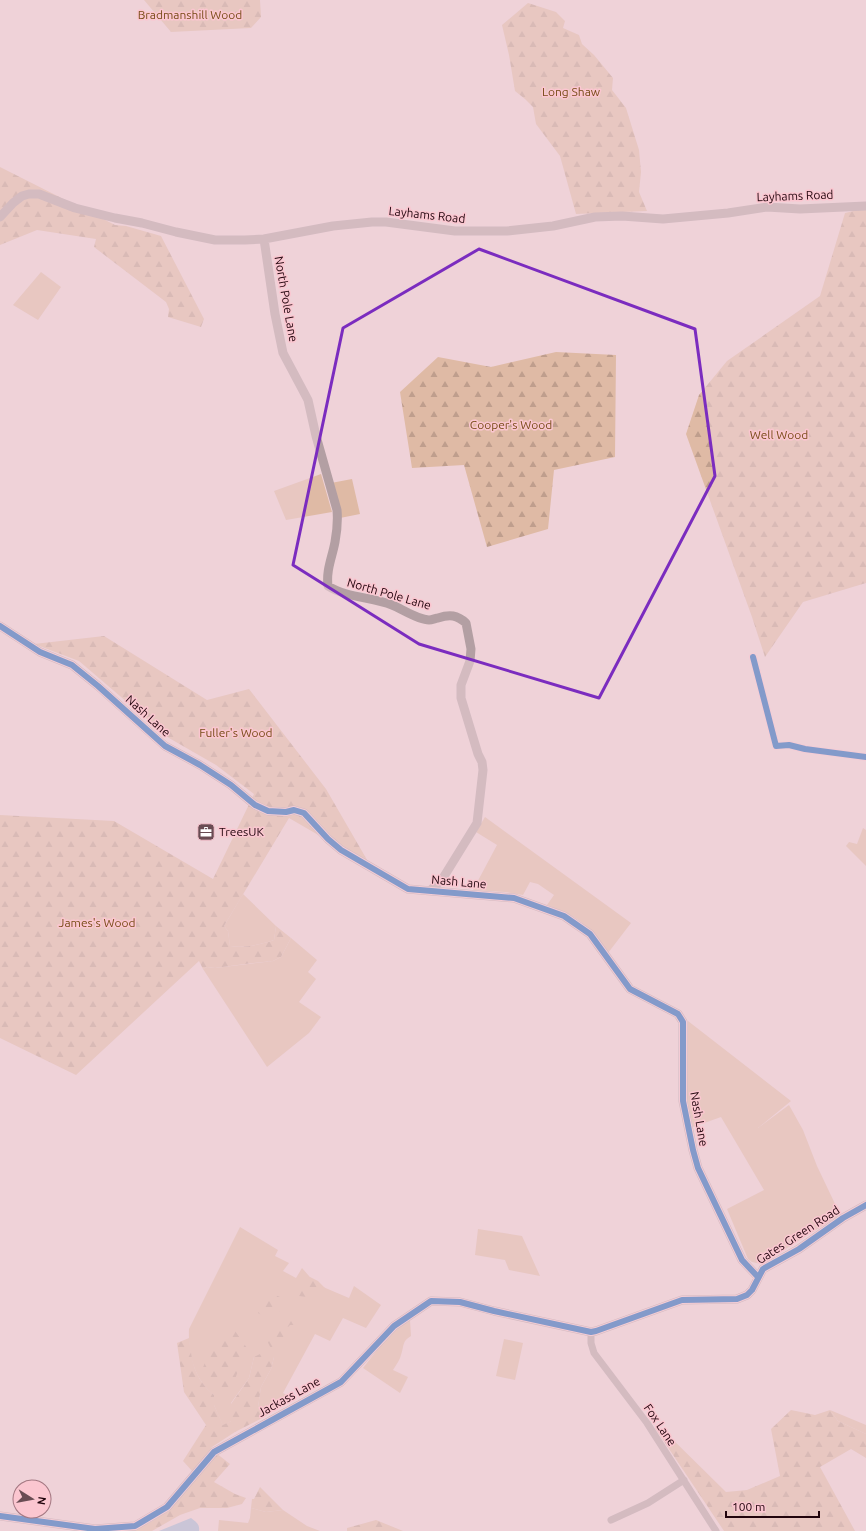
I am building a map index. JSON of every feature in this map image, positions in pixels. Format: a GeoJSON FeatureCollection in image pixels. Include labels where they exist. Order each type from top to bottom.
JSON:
{"type":"FeatureCollection","features":[{"type":"Feature","properties":{"kind":"street","name":"Layhams Road"},"geometry":{"type":"LineString","coordinates":[[0,217],[22,196],[39,194],[75,208],[192,236],[221,240],[264,239],[333,226],[372,222],[386,222],[455,231],[507,232],[553,226],[579,219],[595,217],[628,216],[663,219],[728,214],[767,207],[806,209],[866,206]]}},
{"type":"Feature","properties":{"kind":"street","name":"North Pole Lane"},"geometry":{"type":"LineString","coordinates":[[264,239],[282,353],[308,400],[316,436],[338,510],[335,541],[326,575],[328,586],[336,591],[392,605],[410,614],[429,620],[453,615],[466,623],[471,649],[470,661],[461,685],[461,698],[478,754],[482,762],[483,770],[477,824],[443,878],[430,891]]}},
{"type":"Feature","properties":{"kind":"street","name":"Nash Lane"},"geometry":{"type":"LineString","coordinates":[[0,626],[40,652],[72,665],[98,686],[164,746],[200,765],[231,785],[255,805],[268,811],[286,812],[294,810],[304,813],[328,839],[341,850],[408,889],[514,898],[564,916],[590,934],[630,989],[678,1014],[683,1022],[683,1101],[698,1168],[742,1260],[758,1277]]}},
{"type":"Feature","properties":{"kind":"street"},"geometry":{"type":"LineString","coordinates":[[443,878],[452,892]]}},
{"type":"Feature","properties":{"kind":"street","name":"Gates Green Road"},"geometry":{"type":"LineString","coordinates":[[591,1332],[682,1300],[737,1299],[743,1297],[752,1290],[763,1269],[799,1249],[843,1218],[866,1205]]}},
{"type":"Feature","properties":{"kind":"street","name":"Jackass Lane"},"geometry":{"type":"LineString","coordinates":[[0,1516],[95,1529],[135,1526],[167,1507],[214,1452],[341,1382],[394,1326],[431,1301],[460,1302],[591,1332]]}},
{"type":"Feature","properties":{"kind":"street","name":"Fox Lane"},"geometry":{"type":"LineString","coordinates":[[591,1332],[591,1343],[594,1353],[647,1423],[716,1531]]}},
{"type":"Feature","properties":{"kind":"street"},"geometry":{"type":"LineString","coordinates":[[611,1520],[648,1503],[684,1480]]}},
{"type":"Feature","properties":{"kind":"highlighted area"},"geometry":{"type":"Polygon","coordinates":[[[479,249],[695,329],[715,476],[599,698],[419,644],[293,565],[343,328],[479,249]]]}},
{"type":"Feature","properties":{"kind":"green space","name":"Bradmanshill Wood"},"geometry":{"type":"Polygon","coordinates":[[[144,0],[260,0],[261,17],[251,28],[171,32],[144,0]]]}},
{"type":"Feature","properties":{"kind":"green space","name":"Long Shaw"},"geometry":{"type":"Polygon","coordinates":[[[528,3],[556,12],[565,21],[563,28],[579,35],[582,44],[594,55],[613,78],[612,90],[626,108],[639,150],[641,172],[639,192],[647,211],[576,214],[560,156],[536,124],[533,107],[515,91],[502,25],[528,3]]]}},
{"type":"Feature","properties":{"kind":"green space"},"geometry":{"type":"Polygon","coordinates":[[[0,167],[115,225],[126,226],[161,236],[204,319],[201,327],[168,317],[169,309],[166,302],[94,247],[96,239],[37,230],[0,245],[0,167]]]}},
{"type":"Feature","properties":{"kind":"green space","name":"Well Wood"},"geometry":{"type":"Polygon","coordinates":[[[866,208],[866,583],[803,602],[765,657],[686,434],[699,395],[727,361],[820,296],[845,213],[866,208]]]}},
{"type":"Feature","properties":{"kind":"green space"},"geometry":{"type":"Polygon","coordinates":[[[41,272],[61,287],[38,320],[13,305],[41,272]]]}},
{"type":"Feature","properties":{"kind":"green space","name":"Cooper's Wood"},"geometry":{"type":"Polygon","coordinates":[[[556,352],[616,355],[615,457],[554,470],[548,529],[487,547],[464,465],[412,468],[400,392],[438,357],[491,367],[556,352]]]}},
{"type":"Feature","properties":{"kind":"green space"},"geometry":{"type":"Polygon","coordinates":[[[321,474],[332,512],[286,520],[274,491],[321,474]]]}},
{"type":"Feature","properties":{"kind":"green space"},"geometry":{"type":"Polygon","coordinates":[[[352,479],[360,514],[340,518],[331,483],[352,479]]]}},
{"type":"Feature","properties":{"kind":"green space","name":"James's Wood"},"geometry":{"type":"Polygon","coordinates":[[[104,636],[207,700],[249,689],[326,789],[370,865],[289,818],[224,926],[228,931],[230,946],[242,947],[258,945],[274,940],[276,926],[291,938],[281,957],[273,961],[215,968],[207,967],[203,969],[199,961],[76,1075],[0,1038],[0,815],[114,821],[213,879],[254,794],[216,765],[169,738],[79,661],[34,644],[104,636]]]}},
{"type":"Feature","properties":{"kind":"green space"},"geometry":{"type":"Polygon","coordinates":[[[485,817],[631,923],[608,953],[599,940],[585,925],[569,914],[547,905],[554,895],[538,884],[530,882],[523,895],[473,890],[497,845],[476,832],[485,817]]]}},
{"type":"Feature","properties":{"kind":"green space"},"geometry":{"type":"Polygon","coordinates":[[[863,828],[866,830],[866,866],[846,846],[849,842],[857,844],[863,828]]]}},
{"type":"Feature","properties":{"kind":"green space"},"geometry":{"type":"Polygon","coordinates":[[[243,894],[276,926],[274,940],[252,946],[230,946],[228,931],[224,926],[243,894]]]}},
{"type":"Feature","properties":{"kind":"green space"},"geometry":{"type":"Polygon","coordinates":[[[291,938],[317,960],[308,972],[316,979],[299,1002],[321,1017],[309,1033],[267,1067],[203,969],[207,967],[215,968],[273,961],[281,957],[291,938]]]}},
{"type":"Feature","properties":{"kind":"green space"},"geometry":{"type":"Polygon","coordinates":[[[688,1021],[791,1101],[758,1128],[789,1105],[803,1130],[817,1166],[837,1208],[837,1217],[761,1264],[752,1262],[748,1259],[727,1209],[764,1190],[721,1117],[693,1127],[687,1098],[688,1021]]]}},
{"type":"Feature","properties":{"kind":"green space"},"geometry":{"type":"Polygon","coordinates":[[[240,1227],[278,1250],[275,1256],[289,1263],[283,1271],[296,1278],[302,1268],[316,1284],[349,1298],[354,1286],[381,1305],[366,1328],[343,1318],[330,1341],[315,1334],[283,1393],[294,1399],[269,1413],[258,1407],[261,1387],[271,1369],[274,1357],[254,1357],[249,1378],[231,1403],[231,1421],[223,1426],[214,1405],[214,1395],[207,1389],[197,1374],[191,1357],[189,1329],[240,1227]]]}},
{"type":"Feature","properties":{"kind":"green space"},"geometry":{"type":"Polygon","coordinates":[[[478,1229],[522,1236],[540,1276],[509,1270],[505,1260],[475,1255],[478,1229]]]}},
{"type":"Feature","properties":{"kind":"green space"},"geometry":{"type":"Polygon","coordinates":[[[310,1277],[318,1281],[325,1288],[307,1297],[299,1296],[304,1280],[310,1277]]]}},
{"type":"Feature","properties":{"kind":"green space"},"geometry":{"type":"Polygon","coordinates":[[[273,1294],[280,1297],[285,1307],[274,1315],[269,1313],[263,1316],[258,1313],[267,1301],[269,1295],[273,1294]]]}},
{"type":"Feature","properties":{"kind":"green space"},"geometry":{"type":"Polygon","coordinates":[[[290,1310],[298,1319],[296,1325],[290,1325],[288,1327],[290,1328],[291,1336],[282,1344],[271,1348],[267,1340],[269,1332],[280,1327],[290,1310]]]}},
{"type":"Feature","properties":{"kind":"green space"},"geometry":{"type":"Polygon","coordinates":[[[410,1320],[411,1336],[405,1342],[400,1359],[393,1370],[408,1377],[400,1393],[363,1368],[392,1331],[410,1320]]]}},
{"type":"Feature","properties":{"kind":"green space"},"geometry":{"type":"Polygon","coordinates":[[[225,1331],[235,1331],[247,1348],[233,1384],[226,1389],[214,1385],[204,1377],[202,1370],[214,1340],[225,1331]]]}},
{"type":"Feature","properties":{"kind":"green space"},"geometry":{"type":"Polygon","coordinates":[[[189,1338],[191,1355],[195,1369],[207,1389],[214,1395],[214,1405],[223,1425],[231,1421],[231,1404],[249,1378],[254,1357],[268,1350],[274,1357],[271,1369],[261,1387],[258,1407],[269,1413],[212,1447],[193,1472],[183,1461],[206,1425],[184,1392],[177,1343],[189,1338]]]}},
{"type":"Feature","properties":{"kind":"green space"},"geometry":{"type":"Polygon","coordinates":[[[504,1339],[523,1343],[515,1380],[496,1376],[504,1339]]]}},
{"type":"Feature","properties":{"kind":"green space"},"geometry":{"type":"Polygon","coordinates":[[[791,1410],[815,1415],[830,1410],[838,1421],[866,1434],[866,1458],[851,1449],[820,1467],[855,1531],[724,1531],[655,1428],[662,1429],[726,1492],[747,1490],[780,1476],[771,1429],[791,1410]]]}},
{"type":"Feature","properties":{"kind":"green space"},"geometry":{"type":"Polygon","coordinates":[[[830,1410],[866,1425],[866,1434],[838,1421],[830,1410]]]}},
{"type":"Feature","properties":{"kind":"green space"},"geometry":{"type":"Polygon","coordinates":[[[216,1453],[230,1464],[214,1482],[235,1494],[246,1498],[242,1504],[227,1508],[200,1508],[180,1515],[152,1531],[104,1531],[138,1527],[149,1523],[160,1516],[181,1496],[216,1453]]]}},
{"type":"Feature","properties":{"kind":"green space"},"geometry":{"type":"Polygon","coordinates":[[[260,1487],[283,1510],[266,1512],[251,1508],[252,1499],[254,1499],[260,1487]]]}},
{"type":"Feature","properties":{"kind":"green space"},"geometry":{"type":"Polygon","coordinates":[[[251,1508],[266,1512],[283,1510],[307,1526],[320,1531],[218,1531],[219,1520],[248,1523],[251,1508]]]}},
{"type":"Feature","properties":{"kind":"green space"},"geometry":{"type":"Polygon","coordinates":[[[376,1520],[403,1531],[347,1531],[347,1528],[376,1520]]]}},
{"type":"Feature","properties":{"kind":"water"},"geometry":{"type":"Polygon","coordinates":[[[191,1518],[198,1525],[199,1531],[159,1531],[191,1518]]]}},
{"type":"Feature","properties":{"kind":"cycle path"},"geometry":{"type":"LineString","coordinates":[[0,626],[40,652],[72,665],[98,686],[165,746],[200,765],[231,785],[255,805],[268,811],[286,812],[294,810],[304,813],[328,839],[341,850],[408,889],[514,898],[564,916],[590,934],[630,989],[678,1014],[683,1022],[683,1101],[698,1168],[742,1260],[758,1277]]}},
{"type":"Feature","properties":{"kind":"cycle path"},"geometry":{"type":"LineString","coordinates":[[753,657],[776,746],[789,745],[805,749],[866,757]]}},
{"type":"Feature","properties":{"kind":"cycle path"},"geometry":{"type":"LineString","coordinates":[[0,1516],[95,1529],[135,1526],[167,1507],[214,1452],[341,1382],[394,1326],[431,1301],[460,1302],[591,1332],[596,1331],[682,1300],[737,1299],[747,1295],[752,1290],[763,1269],[799,1249],[843,1218],[866,1205]]}},
{"type":"Feature","properties":{"kind":"place","name":"TreesUK"},"geometry":{"type":"Point","coordinates":[206,832]}},
{"type":"Feature","properties":{"kind":"park label","name":"Fuller's Wood"},"geometry":{"type":"Point","coordinates":[236,733]}}]}
